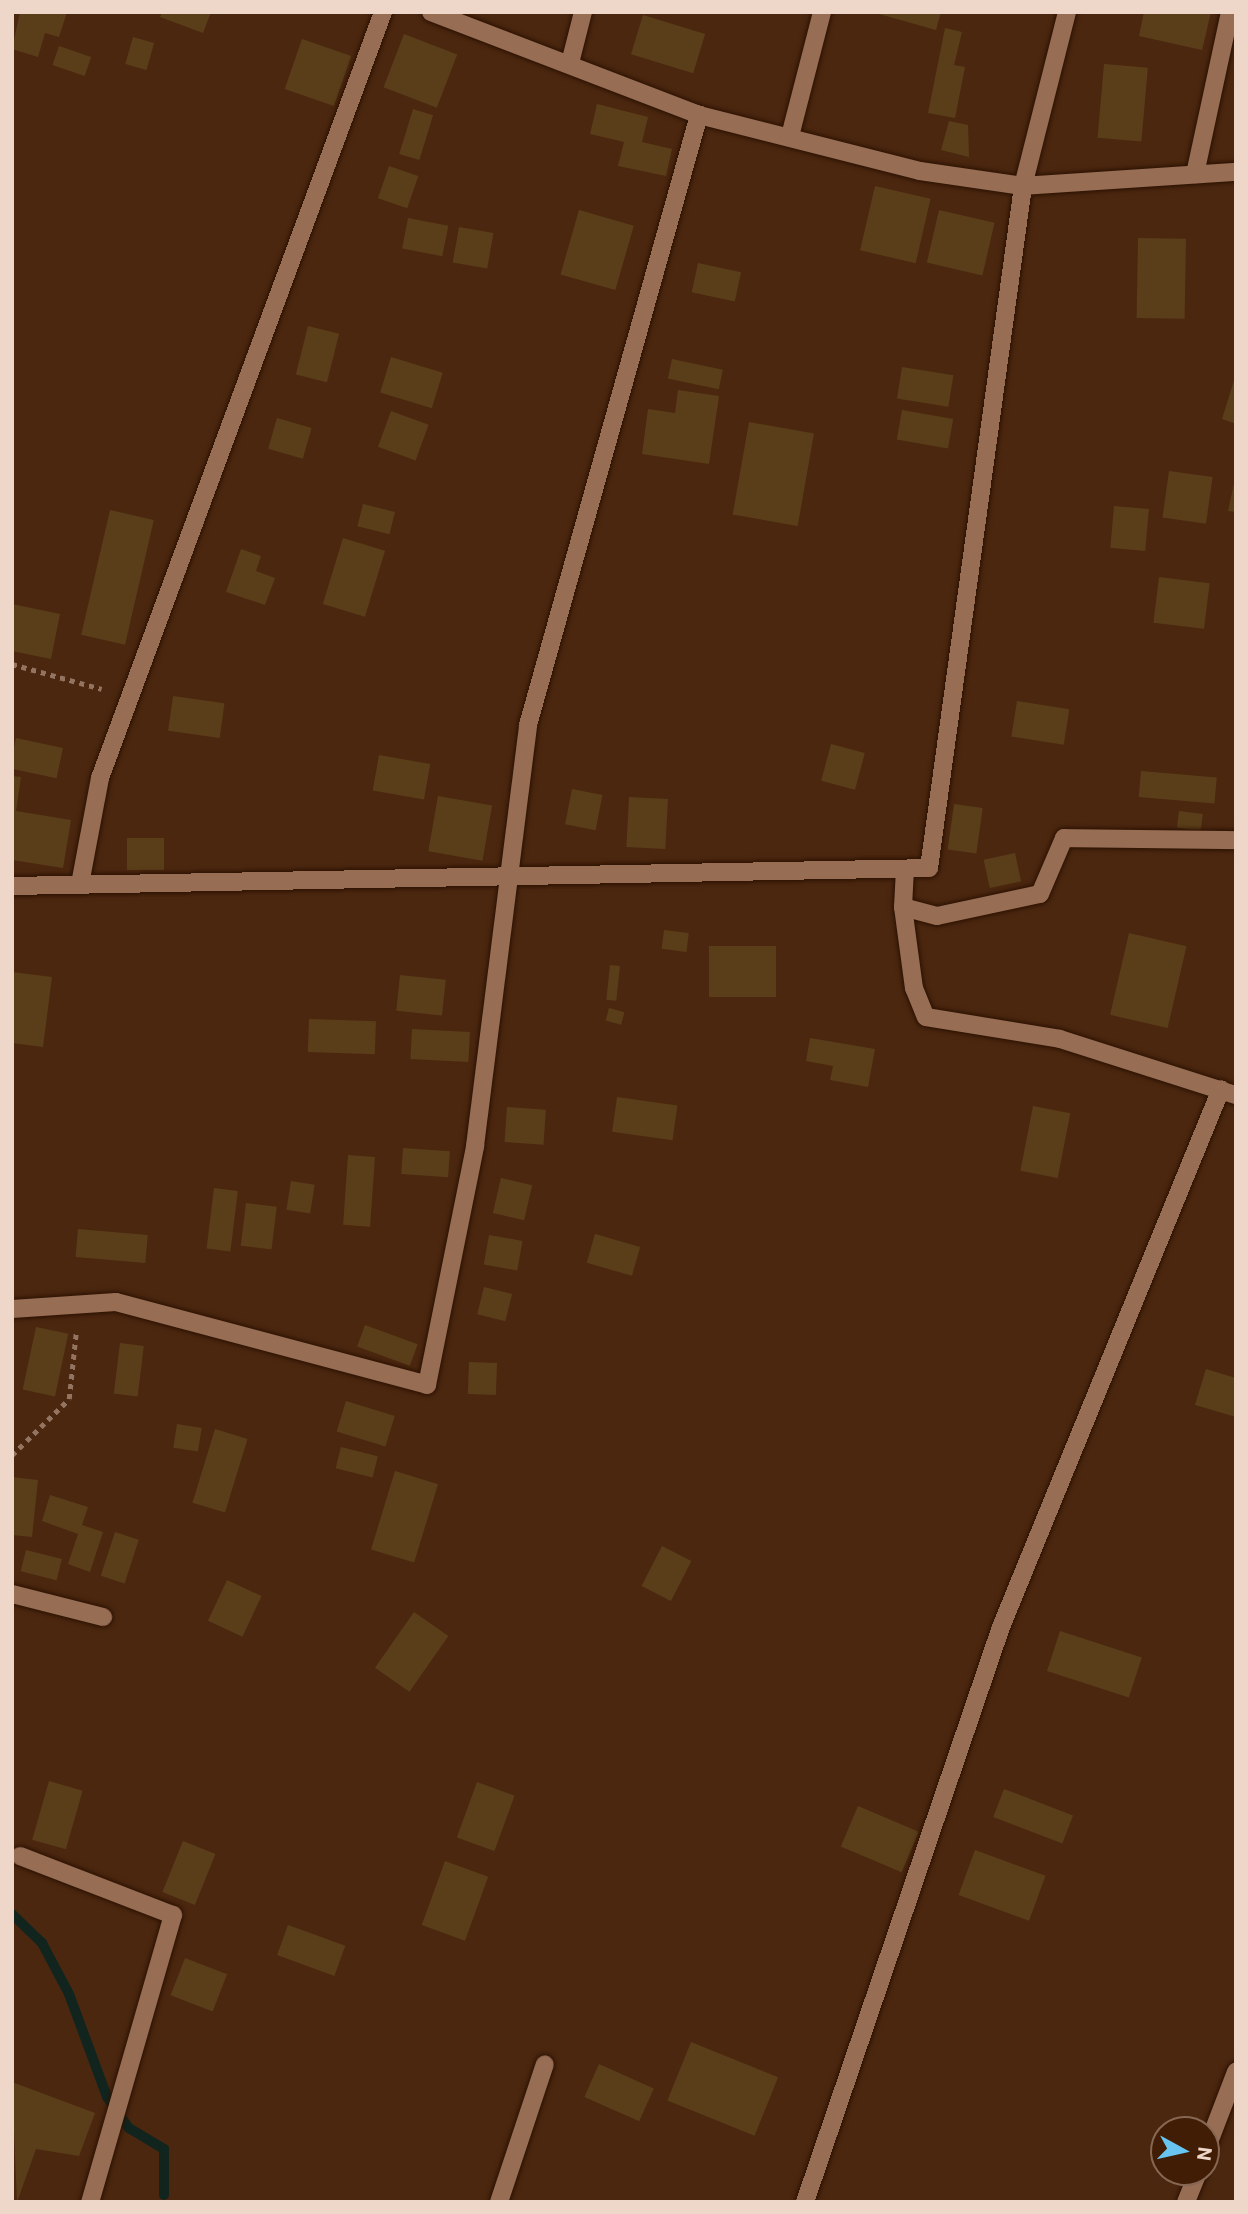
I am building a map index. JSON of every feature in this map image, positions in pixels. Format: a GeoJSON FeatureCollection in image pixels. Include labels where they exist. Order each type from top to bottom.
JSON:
{"type":"FeatureCollection","features":[{"type":"Feature","properties":{"kind":"street"},"geometry":{"type":"LineString","coordinates":[[80,884],[100,778],[383,12]]}},
{"type":"Feature","properties":{"kind":"street"},"geometry":{"type":"LineString","coordinates":[[431,12],[570,63],[699,116],[790,136],[920,171],[1023,186],[1236,172]]}},
{"type":"Feature","properties":{"kind":"street"},"geometry":{"type":"LineString","coordinates":[[570,63],[583,12]]}},
{"type":"Feature","properties":{"kind":"street"},"geometry":{"type":"LineString","coordinates":[[790,136],[822,12]]}},
{"type":"Feature","properties":{"kind":"street"},"geometry":{"type":"LineString","coordinates":[[12,886],[505,873],[929,868],[1023,186],[1067,12]]}},
{"type":"Feature","properties":{"kind":"street"},"geometry":{"type":"LineString","coordinates":[[1195,174],[1230,12]]}},
{"type":"Feature","properties":{"kind":"street"},"geometry":{"type":"LineString","coordinates":[[12,1309],[116,1302],[428,1385],[475,1146],[505,873],[528,725],[699,116]]}},
{"type":"Feature","properties":{"kind":"street"},"geometry":{"type":"LineString","coordinates":[[903,907],[937,916],[1040,894],[1064,838],[1236,840]]}},
{"type":"Feature","properties":{"kind":"street"},"geometry":{"type":"LineString","coordinates":[[806,2202],[1001,1626],[1228,1092],[1060,1040],[926,1017],[914,988],[903,907],[905,869]]}},
{"type":"Feature","properties":{"kind":"street"},"geometry":{"type":"LineString","coordinates":[[12,1594],[103,1617]]}},
{"type":"Feature","properties":{"kind":"street"},"geometry":{"type":"LineString","coordinates":[[20,1856],[173,1915],[90,2202]]}},
{"type":"Feature","properties":{"kind":"street"},"geometry":{"type":"LineString","coordinates":[[499,2202],[545,2064]]}},
{"type":"Feature","properties":{"kind":"street"},"geometry":{"type":"LineString","coordinates":[[1219,2116],[1236,2073]]}},
{"type":"Feature","properties":{"kind":"path"},"geometry":{"type":"LineString","coordinates":[[12,664],[130,696]]}},
{"type":"Feature","properties":{"kind":"path"},"geometry":{"type":"LineString","coordinates":[[12,1455],[69,1399],[79,1326]]}},
{"type":"Feature","properties":{"kind":"building"},"geometry":{"type":"Polygon","coordinates":[[[20,12],[67,12],[59,37],[45,33],[38,57],[12,49],[20,12]]]}},
{"type":"Feature","properties":{"kind":"building"},"geometry":{"type":"Polygon","coordinates":[[[162,12],[211,12],[203,33],[160,17],[162,12]]]}},
{"type":"Feature","properties":{"kind":"building"},"geometry":{"type":"Polygon","coordinates":[[[872,12],[941,12],[936,30],[872,12]]]}},
{"type":"Feature","properties":{"kind":"building"},"geometry":{"type":"Polygon","coordinates":[[[1144,12],[1211,12],[1202,50],[1139,36],[1144,12]]]}},
{"type":"Feature","properties":{"kind":"building"},"geometry":{"type":"Polygon","coordinates":[[[643,15],[705,34],[693,73],[631,54],[643,15]]]}},
{"type":"Feature","properties":{"kind":"building"},"geometry":{"type":"Polygon","coordinates":[[[945,28],[962,32],[954,65],[965,67],[955,118],[928,113],[945,28]]]}},
{"type":"Feature","properties":{"kind":"building"},"geometry":{"type":"Polygon","coordinates":[[[404,34],[457,54],[437,108],[384,87],[404,34]]]}},
{"type":"Feature","properties":{"kind":"building"},"geometry":{"type":"Polygon","coordinates":[[[133,37],[154,43],[146,70],[125,64],[133,37]]]}},
{"type":"Feature","properties":{"kind":"building"},"geometry":{"type":"Polygon","coordinates":[[[302,39],[351,56],[334,106],[285,89],[302,39]]]}},
{"type":"Feature","properties":{"kind":"building"},"geometry":{"type":"Polygon","coordinates":[[[59,46],[91,57],[85,76],[52,65],[59,46]]]}},
{"type":"Feature","properties":{"kind":"building"},"geometry":{"type":"Polygon","coordinates":[[[1104,64],[1148,68],[1141,142],[1098,138],[1104,64]]]}},
{"type":"Feature","properties":{"kind":"building"},"geometry":{"type":"Polygon","coordinates":[[[597,104],[648,117],[642,142],[672,149],[666,176],[618,166],[624,142],[590,134],[597,104]]]}},
{"type":"Feature","properties":{"kind":"building"},"geometry":{"type":"Polygon","coordinates":[[[413,109],[433,115],[419,160],[399,154],[413,109]]]}},
{"type":"Feature","properties":{"kind":"building"},"geometry":{"type":"Polygon","coordinates":[[[949,121],[968,125],[969,157],[941,150],[949,121]]]}},
{"type":"Feature","properties":{"kind":"building"},"geometry":{"type":"Polygon","coordinates":[[[389,166],[418,176],[407,208],[378,198],[389,166]]]}},
{"type":"Feature","properties":{"kind":"building"},"geometry":{"type":"Polygon","coordinates":[[[875,186],[931,199],[916,263],[860,250],[875,186]]]}},
{"type":"Feature","properties":{"kind":"building"},"geometry":{"type":"Polygon","coordinates":[[[579,210],[634,226],[615,290],[561,274],[579,210]]]}},
{"type":"Feature","properties":{"kind":"building"},"geometry":{"type":"Polygon","coordinates":[[[939,210],[995,223],[982,275],[927,263],[939,210]]]}},
{"type":"Feature","properties":{"kind":"building"},"geometry":{"type":"Polygon","coordinates":[[[408,218],[448,226],[442,256],[402,248],[408,218]]]}},
{"type":"Feature","properties":{"kind":"building"},"geometry":{"type":"Polygon","coordinates":[[[459,227],[493,233],[487,269],[453,262],[459,227]]]}},
{"type":"Feature","properties":{"kind":"building"},"geometry":{"type":"Polygon","coordinates":[[[1138,238],[1186,239],[1185,319],[1137,318],[1138,238]]]}},
{"type":"Feature","properties":{"kind":"building"},"geometry":{"type":"Polygon","coordinates":[[[698,263],[741,272],[735,301],[692,292],[698,263]]]}},
{"type":"Feature","properties":{"kind":"building"},"geometry":{"type":"Polygon","coordinates":[[[308,326],[339,334],[327,382],[296,375],[308,326]]]}},
{"type":"Feature","properties":{"kind":"building"},"geometry":{"type":"Polygon","coordinates":[[[391,357],[443,373],[432,408],[380,392],[391,357]]]}},
{"type":"Feature","properties":{"kind":"building"},"geometry":{"type":"Polygon","coordinates":[[[672,359],[723,370],[719,389],[668,379],[672,359]]]}},
{"type":"Feature","properties":{"kind":"building"},"geometry":{"type":"Polygon","coordinates":[[[902,367],[953,375],[948,407],[897,399],[902,367]]]}},
{"type":"Feature","properties":{"kind":"building"},"geometry":{"type":"Polygon","coordinates":[[[1236,374],[1236,424],[1222,419],[1236,374]]]}},
{"type":"Feature","properties":{"kind":"building"},"geometry":{"type":"Polygon","coordinates":[[[678,390],[719,396],[709,464],[642,454],[648,409],[675,413],[678,390]]]}},
{"type":"Feature","properties":{"kind":"building"},"geometry":{"type":"Polygon","coordinates":[[[902,410],[953,419],[948,449],[897,440],[902,410]]]}},
{"type":"Feature","properties":{"kind":"building"},"geometry":{"type":"Polygon","coordinates":[[[391,411],[429,425],[416,460],[378,447],[391,411]]]}},
{"type":"Feature","properties":{"kind":"building"},"geometry":{"type":"Polygon","coordinates":[[[277,418],[312,428],[303,459],[268,449],[277,418]]]}},
{"type":"Feature","properties":{"kind":"building"},"geometry":{"type":"Polygon","coordinates":[[[749,422],[814,433],[798,526],[733,515],[749,422]]]}},
{"type":"Feature","properties":{"kind":"building"},"geometry":{"type":"Polygon","coordinates":[[[1169,471],[1213,477],[1206,524],[1162,518],[1169,471]]]}},
{"type":"Feature","properties":{"kind":"building"},"geometry":{"type":"Polygon","coordinates":[[[1236,475],[1236,512],[1228,511],[1236,475]]]}},
{"type":"Feature","properties":{"kind":"building"},"geometry":{"type":"Polygon","coordinates":[[[363,504],[395,512],[389,534],[357,526],[363,504]]]}},
{"type":"Feature","properties":{"kind":"building"},"geometry":{"type":"Polygon","coordinates":[[[1114,506],[1149,509],[1145,551],[1110,548],[1114,506]]]}},
{"type":"Feature","properties":{"kind":"building"},"geometry":{"type":"Polygon","coordinates":[[[110,510],[154,520],[125,645],[81,635],[110,510]]]}},
{"type":"Feature","properties":{"kind":"building"},"geometry":{"type":"Polygon","coordinates":[[[343,538],[385,551],[365,617],[323,604],[343,538]]]}},
{"type":"Feature","properties":{"kind":"building"},"geometry":{"type":"Polygon","coordinates":[[[241,549],[261,556],[256,571],[275,578],[265,605],[226,592],[241,549]]]}},
{"type":"Feature","properties":{"kind":"building"},"geometry":{"type":"Polygon","coordinates":[[[1159,577],[1210,583],[1204,629],[1153,623],[1159,577]]]}},
{"type":"Feature","properties":{"kind":"building"},"geometry":{"type":"Polygon","coordinates":[[[12,604],[60,614],[51,659],[12,651],[12,604]]]}},
{"type":"Feature","properties":{"kind":"building"},"geometry":{"type":"Polygon","coordinates":[[[173,696],[224,703],[220,738],[168,731],[173,696]]]}},
{"type":"Feature","properties":{"kind":"building"},"geometry":{"type":"Polygon","coordinates":[[[1017,701],[1069,709],[1064,745],[1011,737],[1017,701]]]}},
{"type":"Feature","properties":{"kind":"building"},"geometry":{"type":"Polygon","coordinates":[[[16,738],[63,748],[57,778],[12,769],[16,738]]]}},
{"type":"Feature","properties":{"kind":"building"},"geometry":{"type":"Polygon","coordinates":[[[831,744],[865,753],[855,790],[821,781],[831,744]]]}},
{"type":"Feature","properties":{"kind":"building"},"geometry":{"type":"Polygon","coordinates":[[[379,755],[430,764],[424,799],[373,790],[379,755]]]}},
{"type":"Feature","properties":{"kind":"building"},"geometry":{"type":"Polygon","coordinates":[[[1141,771],[1217,778],[1214,804],[1139,797],[1141,771]]]}},
{"type":"Feature","properties":{"kind":"building"},"geometry":{"type":"Polygon","coordinates":[[[12,776],[21,777],[16,811],[71,820],[63,868],[12,860],[12,776]]]}},
{"type":"Feature","properties":{"kind":"building"},"geometry":{"type":"Polygon","coordinates":[[[572,789],[602,795],[596,830],[565,824],[572,789]]]}},
{"type":"Feature","properties":{"kind":"building"},"geometry":{"type":"Polygon","coordinates":[[[438,796],[492,806],[482,861],[428,851],[438,796]]]}},
{"type":"Feature","properties":{"kind":"building"},"geometry":{"type":"Polygon","coordinates":[[[629,797],[668,799],[665,849],[626,847],[629,797]]]}},
{"type":"Feature","properties":{"kind":"building"},"geometry":{"type":"Polygon","coordinates":[[[954,804],[983,808],[976,854],[948,850],[954,804]]]}},
{"type":"Feature","properties":{"kind":"building"},"geometry":{"type":"Polygon","coordinates":[[[1179,811],[1203,814],[1201,831],[1177,828],[1179,811]]]}},
{"type":"Feature","properties":{"kind":"building"},"geometry":{"type":"Polygon","coordinates":[[[127,838],[164,838],[164,870],[127,870],[127,838]]]}},
{"type":"Feature","properties":{"kind":"building"},"geometry":{"type":"Polygon","coordinates":[[[1015,853],[1021,881],[990,888],[984,860],[1015,853]]]}},
{"type":"Feature","properties":{"kind":"building"},"geometry":{"type":"Polygon","coordinates":[[[664,930],[689,933],[686,952],[662,949],[664,930]]]}},
{"type":"Feature","properties":{"kind":"building"},"geometry":{"type":"Polygon","coordinates":[[[1129,933],[1186,946],[1168,1028],[1110,1015],[1129,933]]]}},
{"type":"Feature","properties":{"kind":"building"},"geometry":{"type":"Polygon","coordinates":[[[709,946],[776,946],[776,997],[709,997],[709,946]]]}},
{"type":"Feature","properties":{"kind":"building"},"geometry":{"type":"Polygon","coordinates":[[[610,965],[620,966],[616,1001],[606,1000],[610,965]]]}},
{"type":"Feature","properties":{"kind":"building"},"geometry":{"type":"Polygon","coordinates":[[[12,972],[52,977],[43,1047],[12,1043],[12,972]]]}},
{"type":"Feature","properties":{"kind":"building"},"geometry":{"type":"Polygon","coordinates":[[[400,975],[446,980],[442,1016],[396,1011],[400,975]]]}},
{"type":"Feature","properties":{"kind":"building"},"geometry":{"type":"Polygon","coordinates":[[[609,1008],[624,1012],[621,1025],[606,1021],[609,1008]]]}},
{"type":"Feature","properties":{"kind":"building"},"geometry":{"type":"Polygon","coordinates":[[[309,1019],[376,1021],[375,1054],[308,1052],[309,1019]]]}},
{"type":"Feature","properties":{"kind":"building"},"geometry":{"type":"Polygon","coordinates":[[[412,1029],[470,1032],[468,1062],[410,1059],[412,1029]]]}},
{"type":"Feature","properties":{"kind":"building"},"geometry":{"type":"Polygon","coordinates":[[[810,1038],[875,1049],[868,1087],[830,1080],[833,1066],[806,1061],[810,1038]]]}},
{"type":"Feature","properties":{"kind":"building"},"geometry":{"type":"Polygon","coordinates":[[[617,1097],[677,1105],[673,1140],[612,1132],[617,1097]]]}},
{"type":"Feature","properties":{"kind":"building"},"geometry":{"type":"Polygon","coordinates":[[[1033,1106],[1070,1113],[1058,1178],[1020,1171],[1033,1106]]]}},
{"type":"Feature","properties":{"kind":"building"},"geometry":{"type":"Polygon","coordinates":[[[507,1107],[546,1110],[543,1145],[505,1142],[507,1107]]]}},
{"type":"Feature","properties":{"kind":"building"},"geometry":{"type":"Polygon","coordinates":[[[403,1148],[450,1151],[448,1177],[401,1174],[403,1148]]]}},
{"type":"Feature","properties":{"kind":"building"},"geometry":{"type":"Polygon","coordinates":[[[348,1155],[375,1157],[370,1227],[343,1225],[348,1155]]]}},
{"type":"Feature","properties":{"kind":"building"},"geometry":{"type":"Polygon","coordinates":[[[501,1178],[532,1185],[524,1220],[493,1213],[501,1178]]]}},
{"type":"Feature","properties":{"kind":"building"},"geometry":{"type":"Polygon","coordinates":[[[291,1181],[315,1185],[310,1213],[286,1210],[291,1181]]]}},
{"type":"Feature","properties":{"kind":"building"},"geometry":{"type":"Polygon","coordinates":[[[214,1188],[238,1191],[230,1251],[207,1249],[214,1188]]]}},
{"type":"Feature","properties":{"kind":"building"},"geometry":{"type":"Polygon","coordinates":[[[246,1203],[277,1207],[272,1249],[241,1246],[246,1203]]]}},
{"type":"Feature","properties":{"kind":"building"},"geometry":{"type":"Polygon","coordinates":[[[78,1229],[148,1235],[145,1263],[76,1257],[78,1229]]]}},
{"type":"Feature","properties":{"kind":"building"},"geometry":{"type":"Polygon","coordinates":[[[595,1234],[640,1247],[632,1276],[587,1263],[595,1234]]]}},
{"type":"Feature","properties":{"kind":"building"},"geometry":{"type":"Polygon","coordinates":[[[489,1235],[522,1241],[517,1270],[484,1265],[489,1235]]]}},
{"type":"Feature","properties":{"kind":"building"},"geometry":{"type":"Polygon","coordinates":[[[484,1287],[512,1294],[505,1321],[477,1314],[484,1287]]]}},
{"type":"Feature","properties":{"kind":"building"},"geometry":{"type":"Polygon","coordinates":[[[365,1325],[418,1344],[410,1366],[357,1347],[365,1325]]]}},
{"type":"Feature","properties":{"kind":"building"},"geometry":{"type":"Polygon","coordinates":[[[36,1327],[68,1334],[55,1396],[23,1390],[36,1327]]]}},
{"type":"Feature","properties":{"kind":"building"},"geometry":{"type":"Polygon","coordinates":[[[120,1343],[144,1346],[138,1397],[114,1394],[120,1343]]]}},
{"type":"Feature","properties":{"kind":"building"},"geometry":{"type":"Polygon","coordinates":[[[469,1362],[497,1363],[496,1395],[468,1394],[469,1362]]]}},
{"type":"Feature","properties":{"kind":"building"},"geometry":{"type":"Polygon","coordinates":[[[1206,1369],[1236,1378],[1236,1417],[1195,1405],[1206,1369]]]}},
{"type":"Feature","properties":{"kind":"building"},"geometry":{"type":"Polygon","coordinates":[[[346,1401],[395,1416],[385,1447],[337,1432],[346,1401]]]}},
{"type":"Feature","properties":{"kind":"building"},"geometry":{"type":"Polygon","coordinates":[[[177,1424],[202,1428],[198,1452],[173,1448],[177,1424]]]}},
{"type":"Feature","properties":{"kind":"building"},"geometry":{"type":"Polygon","coordinates":[[[215,1429],[248,1439],[225,1513],[192,1503],[215,1429]]]}},
{"type":"Feature","properties":{"kind":"building"},"geometry":{"type":"Polygon","coordinates":[[[341,1447],[378,1456],[373,1478],[336,1468],[341,1447]]]}},
{"type":"Feature","properties":{"kind":"building"},"geometry":{"type":"Polygon","coordinates":[[[395,1471],[438,1484],[414,1563],[371,1549],[395,1471]]]}},
{"type":"Feature","properties":{"kind":"building"},"geometry":{"type":"Polygon","coordinates":[[[12,1477],[38,1480],[32,1537],[12,1535],[12,1477]]]}},
{"type":"Feature","properties":{"kind":"building"},"geometry":{"type":"Polygon","coordinates":[[[50,1495],[88,1507],[82,1525],[103,1532],[90,1572],[68,1564],[78,1534],[42,1521],[50,1495]]]}},
{"type":"Feature","properties":{"kind":"building"},"geometry":{"type":"Polygon","coordinates":[[[115,1532],[139,1540],[125,1583],[101,1576],[115,1532]]]}},
{"type":"Feature","properties":{"kind":"building"},"geometry":{"type":"Polygon","coordinates":[[[662,1546],[691,1561],[671,1601],[642,1586],[662,1546]]]}},
{"type":"Feature","properties":{"kind":"building"},"geometry":{"type":"Polygon","coordinates":[[[26,1550],[62,1559],[57,1580],[21,1571],[26,1550]]]}},
{"type":"Feature","properties":{"kind":"building"},"geometry":{"type":"Polygon","coordinates":[[[227,1580],[261,1596],[242,1637],[208,1621],[227,1580]]]}},
{"type":"Feature","properties":{"kind":"building"},"geometry":{"type":"Polygon","coordinates":[[[414,1612],[448,1636],[409,1692],[375,1668],[414,1612]]]}},
{"type":"Feature","properties":{"kind":"building"},"geometry":{"type":"Polygon","coordinates":[[[1060,1631],[1142,1658],[1129,1698],[1047,1671],[1060,1631]]]}},
{"type":"Feature","properties":{"kind":"building"},"geometry":{"type":"Polygon","coordinates":[[[49,1781],[83,1791],[66,1849],[32,1840],[49,1781]]]}},
{"type":"Feature","properties":{"kind":"building"},"geometry":{"type":"Polygon","coordinates":[[[477,1782],[515,1796],[494,1851],[457,1837],[477,1782]]]}},
{"type":"Feature","properties":{"kind":"building"},"geometry":{"type":"Polygon","coordinates":[[[1004,1789],[1073,1816],[1062,1844],[993,1817],[1004,1789]]]}},
{"type":"Feature","properties":{"kind":"building"},"geometry":{"type":"Polygon","coordinates":[[[858,1806],[919,1832],[902,1872],[841,1847],[858,1806]]]}},
{"type":"Feature","properties":{"kind":"building"},"geometry":{"type":"Polygon","coordinates":[[[183,1841],[215,1854],[195,1905],[162,1892],[183,1841]]]}},
{"type":"Feature","properties":{"kind":"building"},"geometry":{"type":"Polygon","coordinates":[[[975,1850],[1045,1876],[1029,1921],[959,1895],[975,1850]]]}},
{"type":"Feature","properties":{"kind":"building"},"geometry":{"type":"Polygon","coordinates":[[[445,1861],[488,1877],[465,1941],[422,1925],[445,1861]]]}},
{"type":"Feature","properties":{"kind":"building"},"geometry":{"type":"Polygon","coordinates":[[[288,1925],[345,1946],[334,1976],[277,1955],[288,1925]]]}},
{"type":"Feature","properties":{"kind":"building"},"geometry":{"type":"Polygon","coordinates":[[[185,1958],[227,1974],[213,2011],[171,1995],[185,1958]]]}},
{"type":"Feature","properties":{"kind":"building"},"geometry":{"type":"Polygon","coordinates":[[[691,2042],[778,2077],[755,2136],[667,2100],[691,2042]]]}},
{"type":"Feature","properties":{"kind":"building"},"geometry":{"type":"Polygon","coordinates":[[[599,2064],[654,2088],[639,2121],[584,2097],[599,2064]]]}},
{"type":"Feature","properties":{"kind":"building"},"geometry":{"type":"Polygon","coordinates":[[[12,2082],[95,2113],[79,2156],[36,2149],[17,2202],[12,2082]]]}},
{"type":"Feature","properties":{"kind":"waterway"},"geometry":{"type":"LineString","coordinates":[[12,1914],[42,1943],[69,1994],[107,2097],[129,2128],[164,2149],[164,2195]]}}]}
